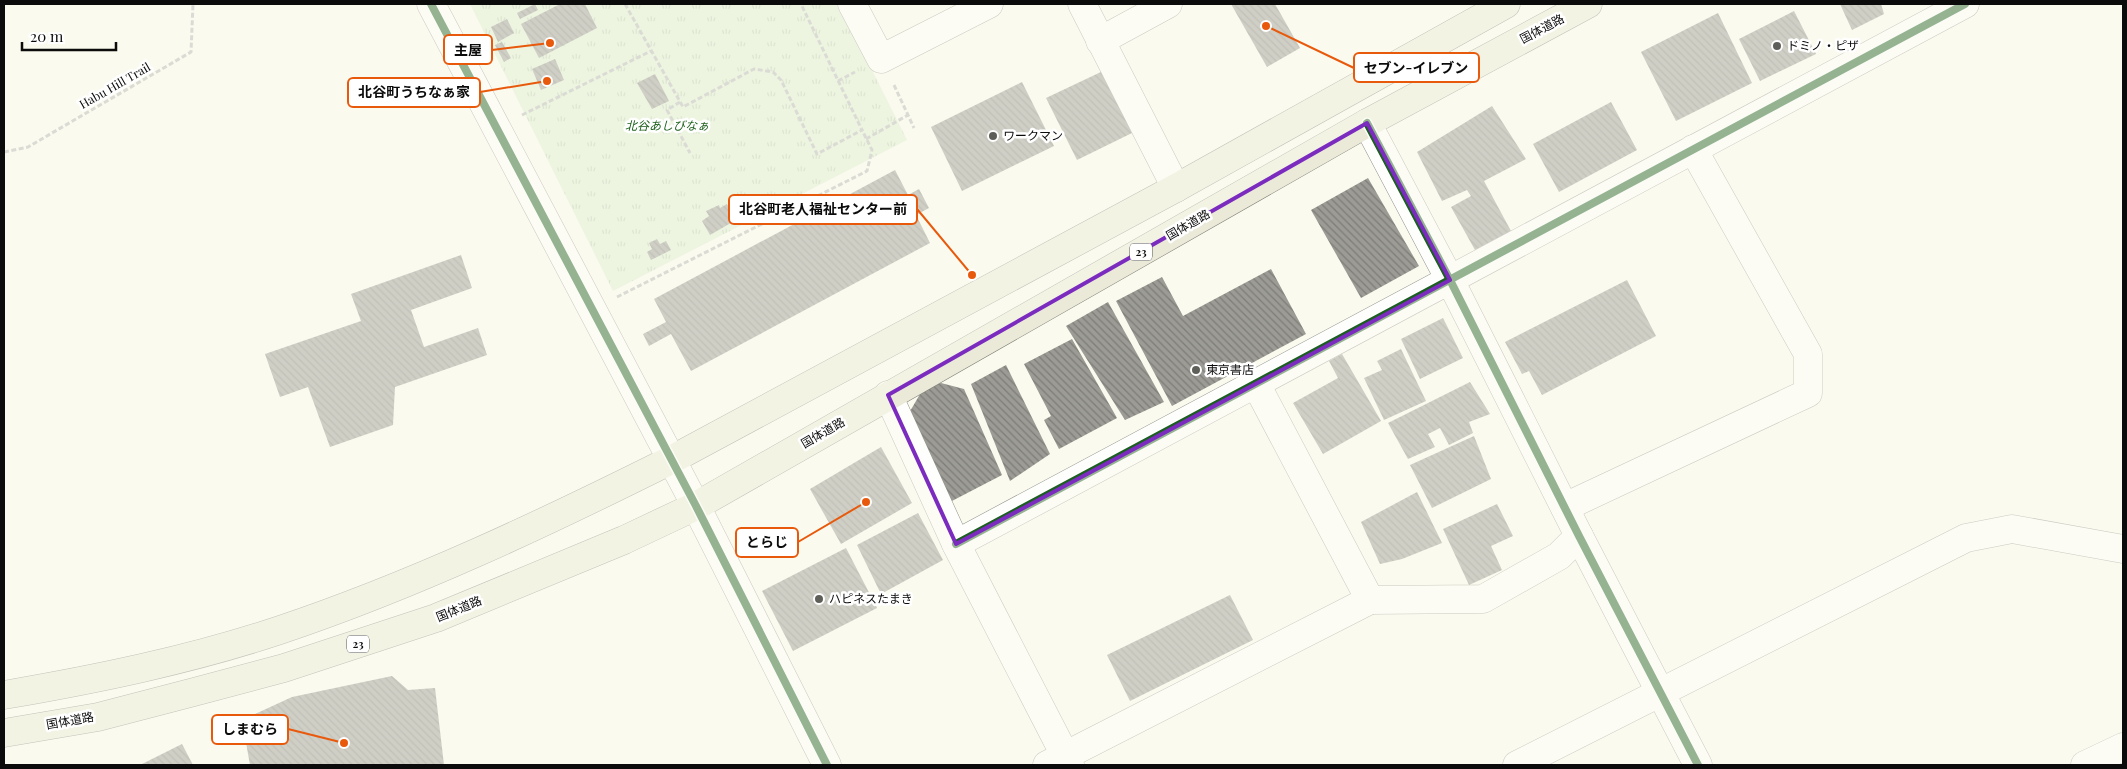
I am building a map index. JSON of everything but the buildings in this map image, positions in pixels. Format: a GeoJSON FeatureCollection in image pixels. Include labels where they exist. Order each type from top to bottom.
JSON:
{"type":"FeatureCollection","features":[{"type":"Feature","properties":{"kind":"main road","name":"国体道路"},"geometry":{"type":"LineString","coordinates":[[4,732],[98,717],[284,668],[417,625],[541,576],[624,540],[696,506],[1368,123],[1588,4]]}},
{"type":"Feature","properties":{"kind":"main road"},"geometry":{"type":"LineString","coordinates":[[4,695],[92,680],[190,657],[279,630],[400,586],[610,491],[672,460],[1176,188],[1498,6]]}},
{"type":"Feature","properties":{"kind":"street"},"geometry":{"type":"LineString","coordinates":[[431,4],[696,506],[827,765]]}},
{"type":"Feature","properties":{"kind":"street"},"geometry":{"type":"LineString","coordinates":[[852,4],[881,59],[989,4]]}},
{"type":"Feature","properties":{"kind":"street"},"geometry":{"type":"LineString","coordinates":[[1082,4],[1176,188]]}},
{"type":"Feature","properties":{"kind":"street"},"geometry":{"type":"LineString","coordinates":[[1100,41],[1168,4]]}},
{"type":"Feature","properties":{"kind":"street"},"geometry":{"type":"LineString","coordinates":[[956,544],[1965,4]]}},
{"type":"Feature","properties":{"kind":"street"},"geometry":{"type":"LineString","coordinates":[[1368,123],[1698,765]]}},
{"type":"Feature","properties":{"kind":"street"},"geometry":{"type":"LineString","coordinates":[[1565,507],[1808,393],[1808,354],[1693,149]]}},
{"type":"Feature","properties":{"kind":"street"},"geometry":{"type":"LineString","coordinates":[[1256,384],[1370,600]]}},
{"type":"Feature","properties":{"kind":"street"},"geometry":{"type":"LineString","coordinates":[[888,396],[956,544],[1061,762],[1370,600],[1483,599],[1559,556],[1579,536]]}},
{"type":"Feature","properties":{"kind":"street"},"geometry":{"type":"LineString","coordinates":[[1517,765],[1966,538],[2012,529],[2123,549]]}},
{"type":"Feature","properties":{"kind":"street"},"geometry":{"type":"LineString","coordinates":[[2085,765],[2123,747]]}},
{"type":"Feature","properties":{"kind":"path"},"geometry":{"type":"LineString","coordinates":[[625,4],[683,107],[754,68],[773,72],[781,80],[817,154],[862,130]]}},
{"type":"Feature","properties":{"kind":"path"},"geometry":{"type":"LineString","coordinates":[[592,309],[867,171],[872,150],[801,4]]}},
{"type":"Feature","properties":{"kind":"path"},"geometry":{"type":"LineString","coordinates":[[497,128],[651,52]]}},
{"type":"Feature","properties":{"kind":"path"},"geometry":{"type":"LineString","coordinates":[[881,59],[914,128]]}},
{"type":"Feature","properties":{"kind":"path"},"geometry":{"type":"LineString","coordinates":[[680,102],[667,110],[690,153]]}},
{"type":"Feature","properties":{"kind":"path"},"geometry":{"type":"LineString","coordinates":[[866,139],[908,115]]}},
{"type":"Feature","properties":{"kind":"highlighted area"},"geometry":{"type":"Polygon","coordinates":[[[1367,123],[1450,280],[956,544],[888,395],[1367,123]]]}},
{"type":"Feature","properties":{"kind":"green space","name":"北谷あしびなぁ"},"geometry":{"type":"Polygon","coordinates":[[[470,4],[839,4],[907,140],[613,291],[470,4]]]}},
{"type":"Feature","properties":{"kind":"cycle path"},"geometry":{"type":"LineString","coordinates":[[431,4],[696,506],[827,765]]}},
{"type":"Feature","properties":{"kind":"cycle path"},"geometry":{"type":"LineString","coordinates":[[956,544],[1965,4]]}},
{"type":"Feature","properties":{"kind":"cycle path"},"geometry":{"type":"LineString","coordinates":[[1367,123],[1450,280],[1579,536],[1698,765]]}},
{"type":"Feature","properties":{"kind":"place","name":"セブン-イレブン"},"geometry":{"type":"Point","coordinates":[1266,26]}},
{"type":"Feature","properties":{"kind":"place","name":"主屋"},"geometry":{"type":"Point","coordinates":[550,43]}},
{"type":"Feature","properties":{"kind":"place","name":"ドミノ・ピザ"},"geometry":{"type":"Point","coordinates":[1777,46]}},
{"type":"Feature","properties":{"kind":"place","name":"北谷町うちなぁ家"},"geometry":{"type":"Point","coordinates":[547,81]}},
{"type":"Feature","properties":{"kind":"place","name":"ワークマン"},"geometry":{"type":"Point","coordinates":[993,136]}},
{"type":"Feature","properties":{"kind":"place","name":"北谷町老人福祉センター前"},"geometry":{"type":"Point","coordinates":[972,275]}},
{"type":"Feature","properties":{"kind":"place","name":"東京書店"},"geometry":{"type":"Point","coordinates":[1196,370]}},
{"type":"Feature","properties":{"kind":"place","name":"とらじ"},"geometry":{"type":"Point","coordinates":[866,502]}},
{"type":"Feature","properties":{"kind":"place","name":"ハピネスたまき"},"geometry":{"type":"Point","coordinates":[819,599]}},
{"type":"Feature","properties":{"kind":"place","name":"しまむら"},"geometry":{"type":"Point","coordinates":[344,743]}}]}
